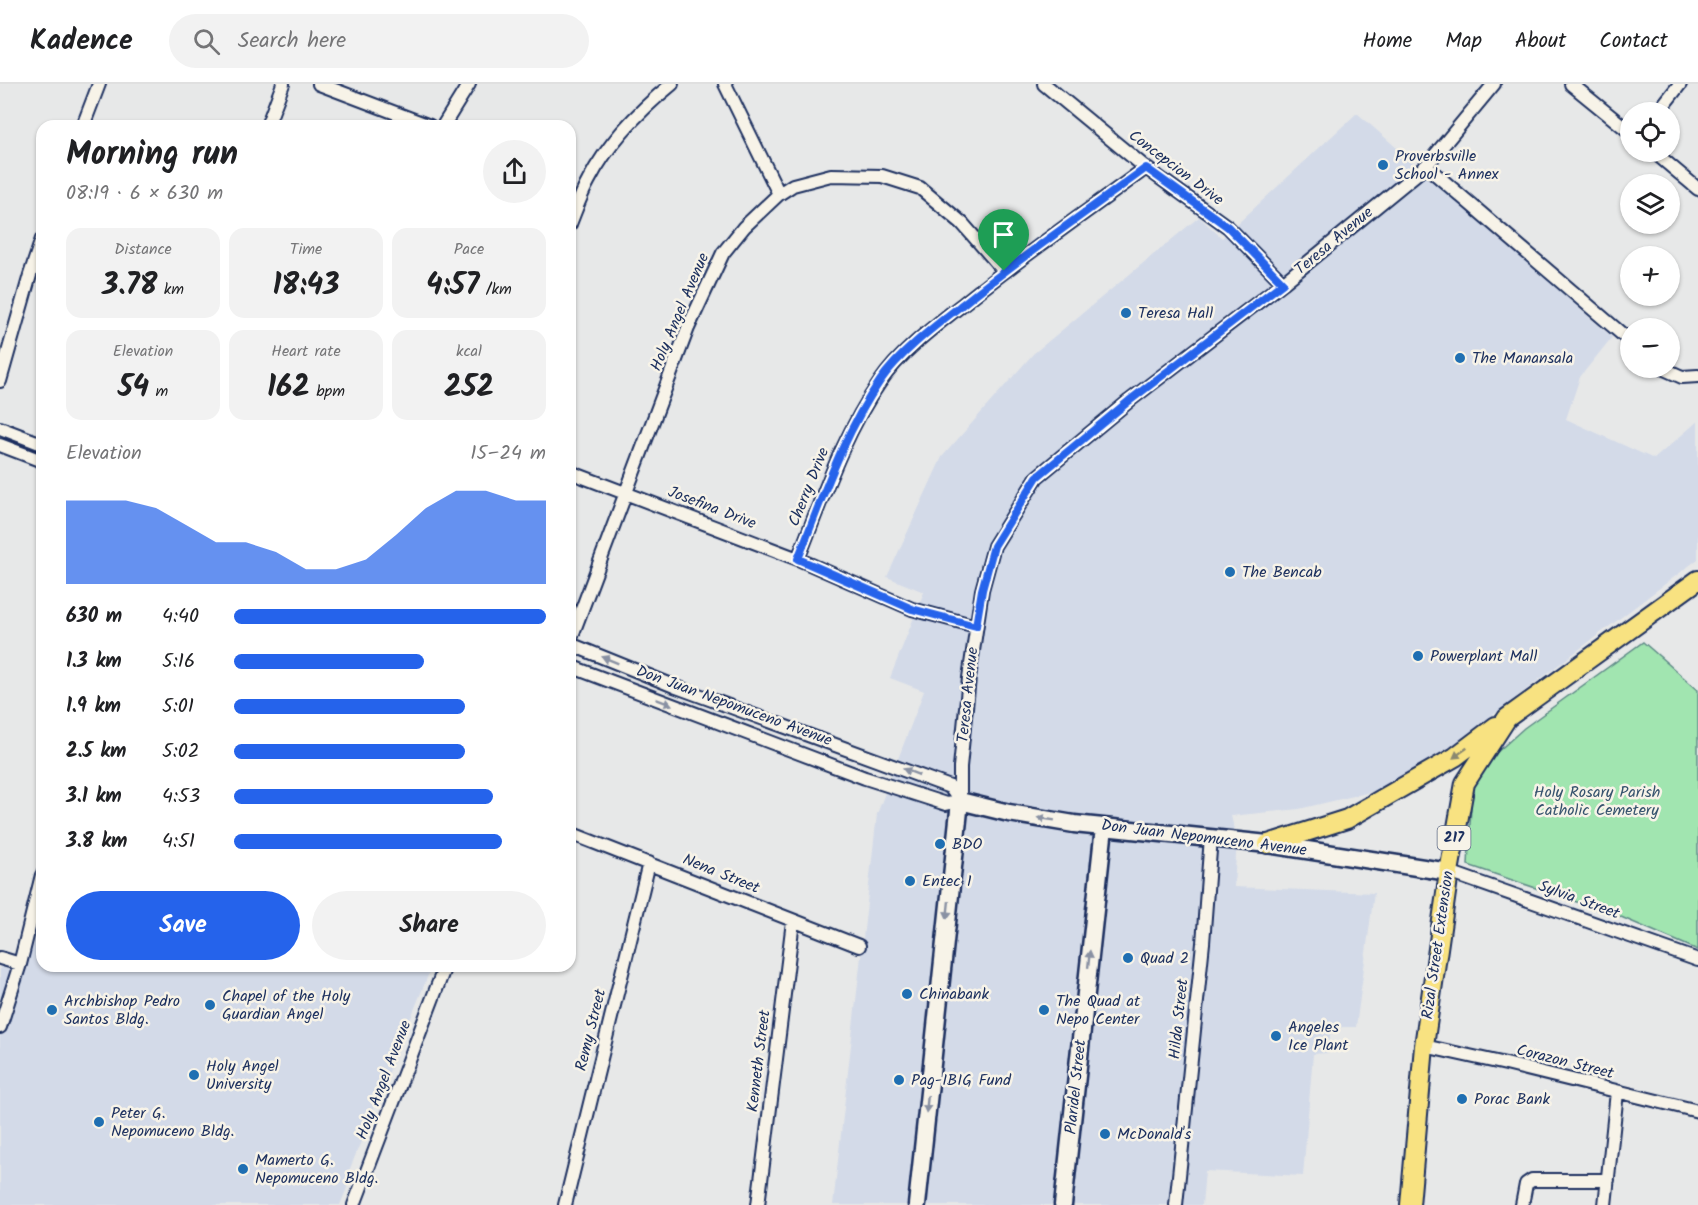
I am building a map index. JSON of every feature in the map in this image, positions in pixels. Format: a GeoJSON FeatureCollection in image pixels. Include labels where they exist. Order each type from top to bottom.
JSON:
{"type":"FeatureCollection","features":[{"type":"Feature","properties":{"kind":"main road","name":"Rizal Street Extension"},"geometry":{"type":"LineString","coordinates":[[1410,1205],[1424,1046],[1449,872],[1465,783],[1507,718],[1698,580]]}},
{"type":"Feature","properties":{"kind":"main road"},"geometry":{"type":"LineString","coordinates":[[1268,844],[1347,819],[1455,757],[1507,718]]}},
{"type":"Feature","properties":{"kind":"street"},"geometry":{"type":"LineString","coordinates":[[85,120],[99,84]]}},
{"type":"Feature","properties":{"kind":"street"},"geometry":{"type":"LineString","coordinates":[[269,120],[283,84]]}},
{"type":"Feature","properties":{"kind":"street"},"geometry":{"type":"LineString","coordinates":[[319,84],[414,120]]}},
{"type":"Feature","properties":{"kind":"street"},"geometry":{"type":"LineString","coordinates":[[447,120],[470,84]]}},
{"type":"Feature","properties":{"kind":"street"},"geometry":{"type":"LineString","coordinates":[[576,210],[589,179],[612,146],[647,104],[672,84]]}},
{"type":"Feature","properties":{"kind":"street"},"geometry":{"type":"LineString","coordinates":[[725,84],[778,194]]}},
{"type":"Feature","properties":{"kind":"street","name":"Concepcion Drive"},"geometry":{"type":"LineString","coordinates":[[1044,84],[1146,168],[1228,227],[1283,283]]}},
{"type":"Feature","properties":{"kind":"street","name":"Teresa Avenue"},"geometry":{"type":"LineString","coordinates":[[917,1205],[960,801],[960,767],[976,626],[982,590],[994,546],[1037,477],[1129,401],[1283,283],[1426,166],[1494,84]]}},
{"type":"Feature","properties":{"kind":"street"},"geometry":{"type":"LineString","coordinates":[[1571,84],[1620,124]]}},
{"type":"Feature","properties":{"kind":"street"},"geometry":{"type":"LineString","coordinates":[[1666,102],[1680,84]]}},
{"type":"Feature","properties":{"kind":"street"},"geometry":{"type":"LineString","coordinates":[[1666,162],[1698,189]]}},
{"type":"Feature","properties":{"kind":"street"},"geometry":{"type":"LineString","coordinates":[[1426,166],[1620,332]]}},
{"type":"Feature","properties":{"kind":"street","name":"Cherry Drive"},"geometry":{"type":"LineString","coordinates":[[798,559],[844,445],[889,369],[935,326],[1004,271],[1146,168]]}},
{"type":"Feature","properties":{"kind":"street","name":"Holy Angel Avenue"},"geometry":{"type":"LineString","coordinates":[[576,626],[688,328],[709,279],[723,253],[744,227],[778,194],[793,185],[831,175],[882,176],[920,188],[962,223],[1004,271]]}},
{"type":"Feature","properties":{"kind":"street"},"geometry":{"type":"LineString","coordinates":[[0,381],[36,257]]}},
{"type":"Feature","properties":{"kind":"street"},"geometry":{"type":"LineString","coordinates":[[1680,375],[1698,376]]}},
{"type":"Feature","properties":{"kind":"street"},"geometry":{"type":"LineString","coordinates":[[0,429],[36,442]]}},
{"type":"Feature","properties":{"kind":"street"},"geometry":{"type":"LineString","coordinates":[[0,445],[36,459]]}},
{"type":"Feature","properties":{"kind":"street","name":"Josefina Drive"},"geometry":{"type":"LineString","coordinates":[[576,474],[798,559],[912,609],[976,626]]}},
{"type":"Feature","properties":{"kind":"street","name":"Don Juan Nepomuceno Avenue"},"geometry":{"type":"LineString","coordinates":[[576,645],[674,686],[950,787],[960,801]]}},
{"type":"Feature","properties":{"kind":"street","name":"Don Juan Nepomuceno Avenue"},"geometry":{"type":"LineString","coordinates":[[576,668],[899,789],[946,804],[960,801],[1009,813],[1104,827],[1268,844],[1449,872]]}},
{"type":"Feature","properties":{"kind":"street"},"geometry":{"type":"LineString","coordinates":[[760,738],[768,720]]}},
{"type":"Feature","properties":{"kind":"street","name":"Plaridel Street"},"geometry":{"type":"LineString","coordinates":[[1063,1205],[1104,827]]}},
{"type":"Feature","properties":{"kind":"street","name":"Nena Street"},"geometry":{"type":"LineString","coordinates":[[576,834],[859,946]]}},
{"type":"Feature","properties":{"kind":"street","name":"Hilda Street"},"geometry":{"type":"LineString","coordinates":[[1176,1205],[1203,944],[1210,837]]}},
{"type":"Feature","properties":{"kind":"street","name":"Remy Street"},"geometry":{"type":"LineString","coordinates":[[565,1205],[649,862]]}},
{"type":"Feature","properties":{"kind":"street","name":"Sylvia Street"},"geometry":{"type":"LineString","coordinates":[[1449,872],[1698,960]]}},
{"type":"Feature","properties":{"kind":"street"},"geometry":{"type":"LineString","coordinates":[[0,1028],[20,964],[36,899]]}},
{"type":"Feature","properties":{"kind":"street","name":"Kenneth Street"},"geometry":{"type":"LineString","coordinates":[[758,1205],[793,921]]}},
{"type":"Feature","properties":{"kind":"street"},"geometry":{"type":"LineString","coordinates":[[0,958],[20,964]]}},
{"type":"Feature","properties":{"kind":"street","name":"Holy Angel Avenue"},"geometry":{"type":"LineString","coordinates":[[354,1205],[442,972]]}},
{"type":"Feature","properties":{"kind":"street","name":"Corazon Street"},"geometry":{"type":"LineString","coordinates":[[1424,1046],[1698,1111]]}},
{"type":"Feature","properties":{"kind":"street"},"geometry":{"type":"LineString","coordinates":[[1605,1205],[1617,1092]]}},
{"type":"Feature","properties":{"kind":"street"},"geometry":{"type":"LineString","coordinates":[[1522,1205],[1526,1184],[1532,1180],[1608,1180]]}},
{"type":"Feature","properties":{"kind":"street"},"geometry":{"type":"LineString","coordinates":[[917,1205],[924,1205]]}},
{"type":"Feature","properties":{"kind":"shaded area"},"geometry":{"type":"Polygon","coordinates":[[[1357,113],[1612,337],[1580,377],[1566,419],[1654,459],[1698,421],[1698,559],[1456,743],[1383,789],[1299,809],[1231,816],[1237,840],[1234,887],[1374,893],[1356,1027],[1331,1027],[1328,1053],[1313,1054],[1303,1176],[1205,1171],[1202,1205],[833,1205],[877,814],[924,691],[890,678],[924,592],[887,577],[942,457],[1033,354],[1199,217],[1222,238],[1357,113]]]}},
{"type":"Feature","properties":{"kind":"shaded area","name":"Holy Angel University"},"geometry":{"type":"Polygon","coordinates":[[[36,929],[36,972],[429,973],[347,1176],[351,1178],[340,1205],[0,1205],[0,967],[25,974],[36,929]]]}},
{"type":"Feature","properties":{"kind":"green space","name":"Holy Rosary Parish Catholic Cemetery"},"geometry":{"type":"Polygon","coordinates":[[[1643,642],[1698,690],[1698,950],[1621,917],[1468,865],[1472,787],[1485,763],[1524,728],[1643,642]]]}},
{"type":"Feature","properties":{"kind":"place","name":"Proverbsville School - Annex"},"geometry":{"type":"Point","coordinates":[1383,165]}},
{"type":"Feature","properties":{"kind":"place","name":"Teresa Hall"},"geometry":{"type":"Point","coordinates":[1126,313]}},
{"type":"Feature","properties":{"kind":"place","name":"The Manansala"},"geometry":{"type":"Point","coordinates":[1460,358]}},
{"type":"Feature","properties":{"kind":"place","name":"The Bencab"},"geometry":{"type":"Point","coordinates":[1230,572]}},
{"type":"Feature","properties":{"kind":"place","name":"Powerplant Mall"},"geometry":{"type":"Point","coordinates":[1418,656]}},
{"type":"Feature","properties":{"kind":"place","name":"BDO"},"geometry":{"type":"Point","coordinates":[940,844]}},
{"type":"Feature","properties":{"kind":"place","name":"Entec 1"},"geometry":{"type":"Point","coordinates":[910,881]}},
{"type":"Feature","properties":{"kind":"place","name":"Quad 2"},"geometry":{"type":"Point","coordinates":[1128,958]}},
{"type":"Feature","properties":{"kind":"place","name":"Chinabank"},"geometry":{"type":"Point","coordinates":[907,994]}},
{"type":"Feature","properties":{"kind":"place","name":"Chapel of the Holy Guardian Angel"},"geometry":{"type":"Point","coordinates":[210,1005]}},
{"type":"Feature","properties":{"kind":"place","name":"Archbishop Pedro Santos Bldg."},"geometry":{"type":"Point","coordinates":[52,1010]}},
{"type":"Feature","properties":{"kind":"place","name":"The Quad at Nepo Center"},"geometry":{"type":"Point","coordinates":[1044,1010]}},
{"type":"Feature","properties":{"kind":"place","name":"Angeles Ice Plant"},"geometry":{"type":"Point","coordinates":[1276,1036]}},
{"type":"Feature","properties":{"kind":"place","name":"Holy Angel University"},"geometry":{"type":"Point","coordinates":[194,1075]}},
{"type":"Feature","properties":{"kind":"place","name":"Pag-IBIG Fund"},"geometry":{"type":"Point","coordinates":[899,1080]}},
{"type":"Feature","properties":{"kind":"place","name":"Porac Bank"},"geometry":{"type":"Point","coordinates":[1462,1099]}},
{"type":"Feature","properties":{"kind":"place","name":"Peter G. Nepomuceno Bldg."},"geometry":{"type":"Point","coordinates":[99,1122]}},
{"type":"Feature","properties":{"kind":"place","name":"McDonald's"},"geometry":{"type":"Point","coordinates":[1105,1134]}},
{"type":"Feature","properties":{"kind":"place","name":"Mamerto G. Nepomuceno Bldg."},"geometry":{"type":"Point","coordinates":[243,1169]}},
{"type":"Feature","properties":{"kind":"route"},"geometry":{"type":"LineString","coordinates":[[1146,168],[1228,227],[1283,283],[1077,442],[1037,477],[994,546],[982,590],[976,626],[912,609],[798,559],[844,445],[880,381],[889,369],[935,326],[1004,271],[1146,168]]}}]}
